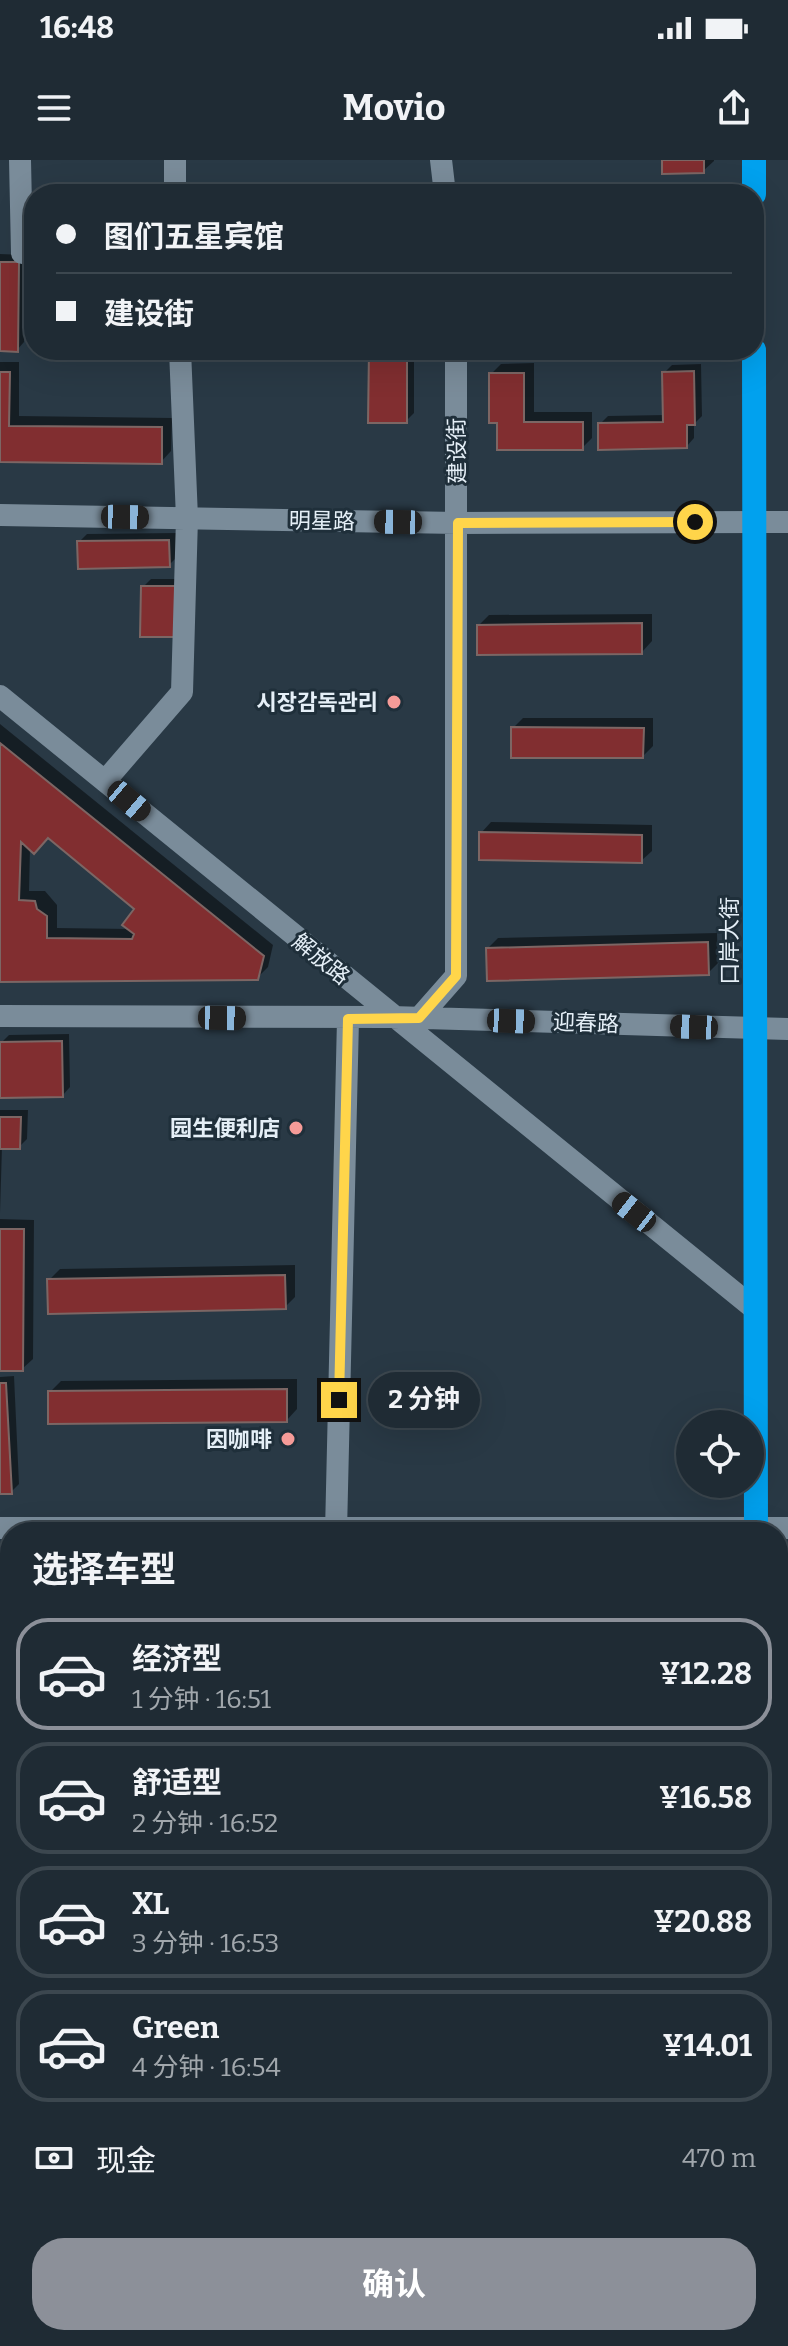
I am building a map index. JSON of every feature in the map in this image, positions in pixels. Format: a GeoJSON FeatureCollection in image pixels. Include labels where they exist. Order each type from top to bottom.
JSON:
{"type":"FeatureCollection","features":[{"type":"Feature","properties":{"kind":"highway"},"geometry":{"type":"LineString","coordinates":[[754,160],[754,184]]}},
{"type":"Feature","properties":{"kind":"highway","name":"口岸大街"},"geometry":{"type":"LineString","coordinates":[[754,360],[756,1522]]}},
{"type":"Feature","properties":{"kind":"street"},"geometry":{"type":"LineString","coordinates":[[19,253],[20,160]]}},
{"type":"Feature","properties":{"kind":"street"},"geometry":{"type":"LineString","coordinates":[[175,160],[175,184]]}},
{"type":"Feature","properties":{"kind":"street"},"geometry":{"type":"LineString","coordinates":[[441,160],[444,184]]}},
{"type":"Feature","properties":{"kind":"street"},"geometry":{"type":"LineString","coordinates":[[105,781],[182,692],[187,518],[180,360]]}},
{"type":"Feature","properties":{"kind":"street","name":"建设街"},"geometry":{"type":"LineString","coordinates":[[419,1018],[456,976],[456,360]]}},
{"type":"Feature","properties":{"kind":"street","name":"明星路"},"geometry":{"type":"LineString","coordinates":[[0,515],[458,523],[788,522]]}},
{"type":"Feature","properties":{"kind":"street","name":"解放路"},"geometry":{"type":"LineString","coordinates":[[0,696],[391,1017],[756,1310]]}},
{"type":"Feature","properties":{"kind":"street","name":"迎春路"},"geometry":{"type":"LineString","coordinates":[[0,1016],[391,1017],[788,1029]]}},
{"type":"Feature","properties":{"kind":"street"},"geometry":{"type":"LineString","coordinates":[[336,1522],[348,1019]]}},
{"type":"Feature","properties":{"kind":"building"},"geometry":{"type":"Polygon","coordinates":[[[662,160],[704,160],[704,173],[662,174],[662,160]]]}},
{"type":"Feature","properties":{"kind":"building"},"geometry":{"type":"Polygon","coordinates":[[[0,262],[19,262],[18,352],[0,351],[0,262]]]}},
{"type":"Feature","properties":{"kind":"building"},"geometry":{"type":"Polygon","coordinates":[[[369,360],[407,360],[407,423],[368,423],[369,360]]]}},
{"type":"Feature","properties":{"kind":"building"},"geometry":{"type":"Polygon","coordinates":[[[694,371],[695,425],[687,425],[687,448],[598,450],[598,423],[663,422],[662,372],[694,371]]]}},
{"type":"Feature","properties":{"kind":"building"},"geometry":{"type":"Polygon","coordinates":[[[0,372],[10,372],[9,426],[162,427],[162,464],[0,462],[0,372]]]}},
{"type":"Feature","properties":{"kind":"building"},"geometry":{"type":"Polygon","coordinates":[[[489,373],[524,373],[524,422],[583,422],[583,450],[497,450],[497,423],[489,423],[489,373]]]}},
{"type":"Feature","properties":{"kind":"building"},"geometry":{"type":"Polygon","coordinates":[[[169,540],[170,567],[78,569],[77,541],[169,540]]]}},
{"type":"Feature","properties":{"kind":"building"},"geometry":{"type":"Polygon","coordinates":[[[141,586],[177,586],[177,637],[140,637],[141,586]]]}},
{"type":"Feature","properties":{"kind":"building"},"geometry":{"type":"Polygon","coordinates":[[[642,623],[642,654],[477,655],[477,625],[642,623]]]}},
{"type":"Feature","properties":{"kind":"building"},"geometry":{"type":"Polygon","coordinates":[[[511,727],[644,728],[643,758],[511,758],[511,727]]]}},
{"type":"Feature","properties":{"kind":"building"},"geometry":{"type":"Polygon","coordinates":[[[0,743],[264,956],[258,980],[0,982],[0,743]],[[48,838],[34,854],[21,842],[19,900],[35,901],[37,909],[47,916],[47,938],[132,939],[134,934],[122,925],[134,909],[48,838]]]}},
{"type":"Feature","properties":{"kind":"building"},"geometry":{"type":"Polygon","coordinates":[[[479,832],[642,835],[642,863],[479,860],[479,832]]]}},
{"type":"Feature","properties":{"kind":"building"},"geometry":{"type":"Polygon","coordinates":[[[708,942],[709,975],[487,981],[486,948],[708,942]]]}},
{"type":"Feature","properties":{"kind":"building"},"geometry":{"type":"Polygon","coordinates":[[[62,1041],[63,1097],[0,1098],[0,1042],[62,1041]]]}},
{"type":"Feature","properties":{"kind":"building"},"geometry":{"type":"Polygon","coordinates":[[[0,1117],[21,1117],[20,1149],[0,1149],[0,1117]]]}},
{"type":"Feature","properties":{"kind":"building"},"geometry":{"type":"Polygon","coordinates":[[[0,1229],[24,1229],[23,1371],[0,1371],[0,1229]]]}},
{"type":"Feature","properties":{"kind":"building"},"geometry":{"type":"Polygon","coordinates":[[[285,1275],[286,1309],[48,1314],[47,1279],[285,1275]]]}},
{"type":"Feature","properties":{"kind":"building"},"geometry":{"type":"Polygon","coordinates":[[[0,1383],[6,1383],[12,1494],[0,1494],[0,1383]]]}},
{"type":"Feature","properties":{"kind":"building"},"geometry":{"type":"Polygon","coordinates":[[[287,1389],[287,1422],[48,1424],[48,1391],[287,1389]]]}},
{"type":"Feature","properties":{"kind":"place","name":"시장감독관리"},"geometry":{"type":"Point","coordinates":[394,702]}},
{"type":"Feature","properties":{"kind":"place","name":"园生便利店"},"geometry":{"type":"Point","coordinates":[296,1128]}},
{"type":"Feature","properties":{"kind":"place","name":"因咖啡"},"geometry":{"type":"Point","coordinates":[288,1439]}},
{"type":"Feature","properties":{"kind":"route"},"geometry":{"type":"LineString","coordinates":[[339,1400],[348,1019],[419,1018],[456,976],[458,523],[695,522]]}}]}
